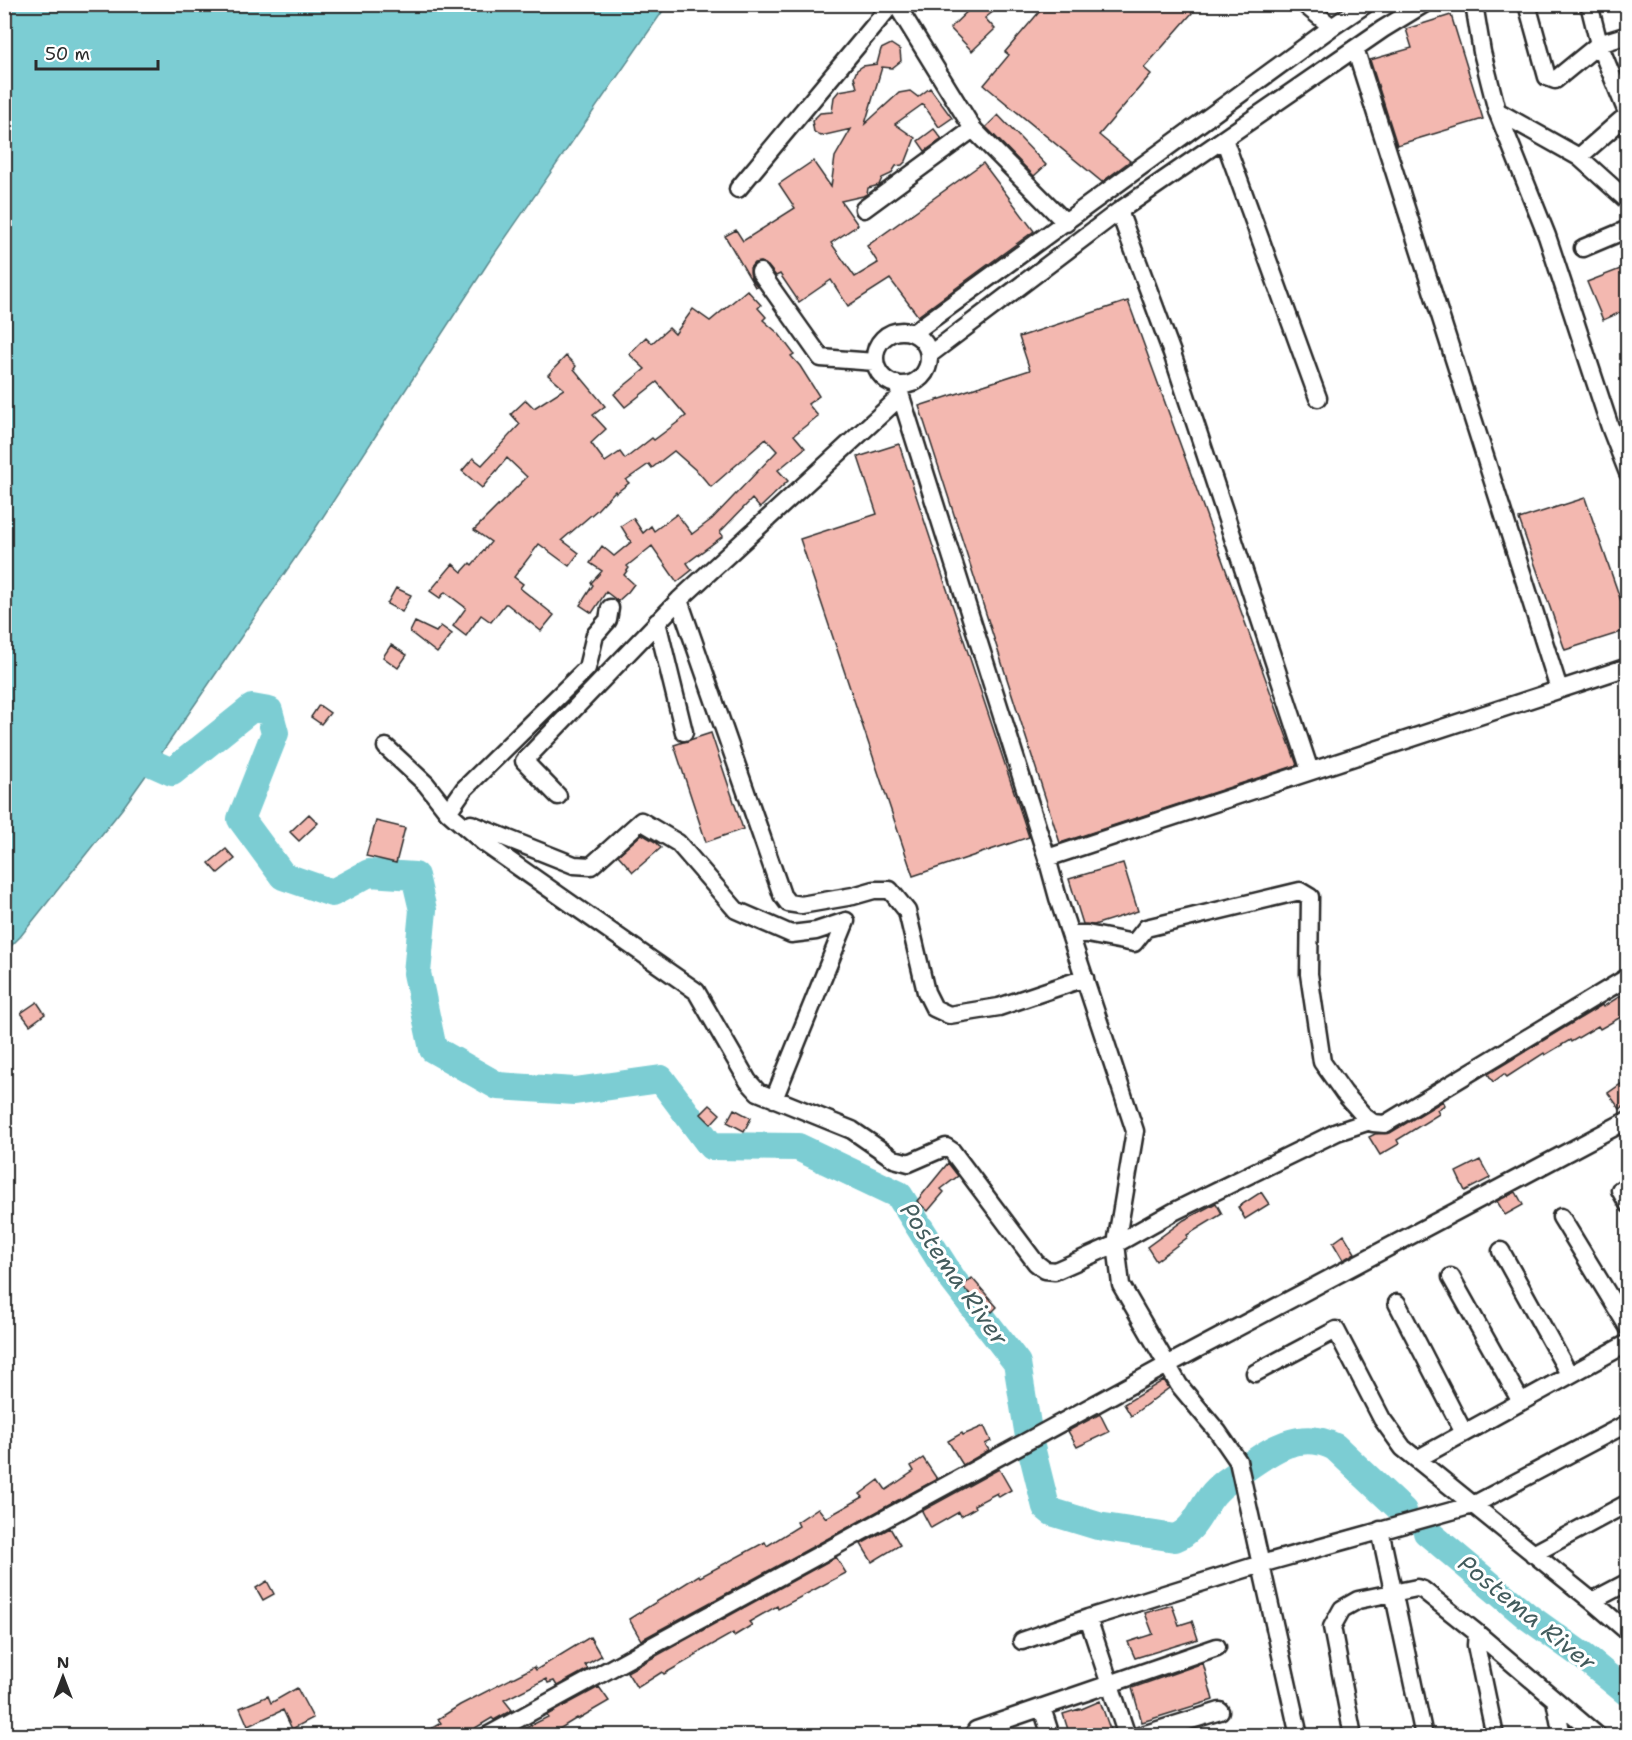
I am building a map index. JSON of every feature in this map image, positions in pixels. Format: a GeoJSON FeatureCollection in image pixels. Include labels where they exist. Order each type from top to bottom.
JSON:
{"type":"FeatureCollection","features":[{"type":"Feature","properties":{"kind":"street"},"geometry":{"type":"LineString","coordinates":[[738,189],[894,4],[973,129],[1066,223]]}},
{"type":"Feature","properties":{"kind":"street"},"geometry":{"type":"LineString","coordinates":[[913,333],[1366,4]]}},
{"type":"Feature","properties":{"kind":"street"},"geometry":{"type":"LineString","coordinates":[[929,355],[1119,211],[1355,48],[1424,4]]}},
{"type":"Feature","properties":{"kind":"street"},"geometry":{"type":"LineString","coordinates":[[1474,4],[1482,52],[1497,111],[1547,236],[1606,417],[1628,473]]}},
{"type":"Feature","properties":{"kind":"street"},"geometry":{"type":"LineString","coordinates":[[1527,4],[1548,79],[1555,80],[1599,44],[1628,34]]}},
{"type":"Feature","properties":{"kind":"street"},"geometry":{"type":"LineString","coordinates":[[1579,157],[1627,115],[1599,44],[1588,4]]}},
{"type":"Feature","properties":{"kind":"street"},"geometry":{"type":"LineString","coordinates":[[1308,6],[1332,27]]}},
{"type":"Feature","properties":{"kind":"street"},"geometry":{"type":"LineString","coordinates":[[1355,48],[1559,689]]}},
{"type":"Feature","properties":{"kind":"street"},"geometry":{"type":"LineString","coordinates":[[1497,111],[1579,157],[1628,201]]}},
{"type":"Feature","properties":{"kind":"street"},"geometry":{"type":"LineString","coordinates":[[864,209],[973,129]]}},
{"type":"Feature","properties":{"kind":"street"},"geometry":{"type":"LineString","coordinates":[[1224,139],[1318,399]]}},
{"type":"Feature","properties":{"kind":"street"},"geometry":{"type":"LineString","coordinates":[[1119,211],[1172,353],[1311,771]]}},
{"type":"Feature","properties":{"kind":"street"},"geometry":{"type":"LineString","coordinates":[[1583,248],[1628,229]]}},
{"type":"Feature","properties":{"kind":"street"},"geometry":{"type":"LineString","coordinates":[[760,272],[820,358],[875,362]]}},
{"type":"Feature","properties":{"kind":"street"},"geometry":{"type":"LineString","coordinates":[[558,796],[524,761],[679,600],[899,390],[920,378],[926,371],[929,355],[924,342],[913,333],[897,331],[889,334],[878,346],[875,362],[883,376],[899,390],[1070,934],[1135,1131],[1116,1244],[1121,1285],[1179,1385],[1218,1432],[1238,1461],[1299,1736]]}},
{"type":"Feature","properties":{"kind":"street"},"geometry":{"type":"LineString","coordinates":[[679,600],[782,895],[788,903],[801,905],[874,890],[890,890],[907,911],[926,992],[934,1008],[950,1015],[999,1007],[1085,978]]}},
{"type":"Feature","properties":{"kind":"street"},"geometry":{"type":"LineString","coordinates":[[454,816],[464,789],[587,668],[595,635],[608,620],[610,608]]}},
{"type":"Feature","properties":{"kind":"street"},"geometry":{"type":"LineString","coordinates":[[657,622],[684,732]]}},
{"type":"Feature","properties":{"kind":"street"},"geometry":{"type":"LineString","coordinates":[[1047,858],[1628,667]]}},
{"type":"Feature","properties":{"kind":"street"},"geometry":{"type":"LineString","coordinates":[[386,747],[484,843],[696,991],[748,1081],[758,1092],[852,1130],[894,1159],[909,1163],[946,1147],[952,1151],[1036,1263],[1045,1270],[1054,1271],[1116,1244],[1175,1211],[1326,1137],[1370,1121]]}},
{"type":"Feature","properties":{"kind":"street"},"geometry":{"type":"LineString","coordinates":[[454,816],[573,865],[591,866],[641,821],[678,843],[736,910],[791,934],[816,931],[846,921],[774,1099]]}},
{"type":"Feature","properties":{"kind":"street"},"geometry":{"type":"LineString","coordinates":[[1070,934],[1087,934],[1134,943],[1146,928],[1300,891],[1311,897],[1309,974],[1322,1062],[1344,1093],[1370,1121],[1380,1125],[1628,977]]}},
{"type":"Feature","properties":{"kind":"street"},"geometry":{"type":"LineString","coordinates":[[487,1736],[1167,1365],[1628,1120]]}},
{"type":"Feature","properties":{"kind":"street"},"geometry":{"type":"LineString","coordinates":[[1561,1217],[1628,1327]]}},
{"type":"Feature","properties":{"kind":"street"},"geometry":{"type":"LineString","coordinates":[[1501,1251],[1569,1374]]}},
{"type":"Feature","properties":{"kind":"street"},"geometry":{"type":"LineString","coordinates":[[1451,1276],[1520,1400]]}},
{"type":"Feature","properties":{"kind":"street"},"geometry":{"type":"LineString","coordinates":[[1397,1303],[1463,1431]]}},
{"type":"Feature","properties":{"kind":"street"},"geometry":{"type":"LineString","coordinates":[[1255,1374],[1336,1330],[1382,1419],[1397,1441],[1628,1632]]}},
{"type":"Feature","properties":{"kind":"street"},"geometry":{"type":"LineString","coordinates":[[1417,1459],[1463,1431],[1628,1342]]}},
{"type":"Feature","properties":{"kind":"street"},"geometry":{"type":"LineString","coordinates":[[1022,1641],[1261,1564],[1473,1505],[1628,1423]]}},
{"type":"Feature","properties":{"kind":"street"},"geometry":{"type":"LineString","coordinates":[[1533,1554],[1628,1503]]}},
{"type":"Feature","properties":{"kind":"street"},"geometry":{"type":"LineString","coordinates":[[1380,1530],[1424,1736]]}},
{"type":"Feature","properties":{"kind":"street"},"geometry":{"type":"LineString","coordinates":[[1592,1601],[1628,1582]]}},
{"type":"Feature","properties":{"kind":"street"},"geometry":{"type":"LineString","coordinates":[[1353,1736],[1332,1627],[1342,1609],[1358,1600],[1408,1588],[1423,1590],[1478,1633],[1598,1736]]}},
{"type":"Feature","properties":{"kind":"street"},"geometry":{"type":"LineString","coordinates":[[1088,1618],[1127,1736]]}},
{"type":"Feature","properties":{"kind":"street"},"geometry":{"type":"LineString","coordinates":[[1478,1633],[1476,1645],[1495,1736]]}},
{"type":"Feature","properties":{"kind":"street"},"geometry":{"type":"LineString","coordinates":[[978,1736],[976,1730],[1217,1647]]}},
{"type":"Feature","properties":{"kind":"street"},"geometry":{"type":"LineString","coordinates":[[1555,1700],[1562,1736]]}},
{"type":"Feature","properties":{"kind":"street"},"geometry":{"type":"LineString","coordinates":[[1042,1708],[1051,1736]]}},
{"type":"Feature","properties":{"kind":"street"},"geometry":{"type":"LineString","coordinates":[[1139,1736],[1220,1711]]}},
{"type":"Feature","properties":{"kind":"water"},"geometry":{"type":"Polygon","coordinates":[[[5,4],[667,5],[488,263],[315,529],[154,764],[122,809],[20,937],[5,952],[5,4]]]}},
{"type":"Feature","properties":{"kind":"building"},"geometry":{"type":"Polygon","coordinates":[[[975,4],[1003,4],[985,18],[995,29],[972,51],[950,28],[975,4]]]}},
{"type":"Feature","properties":{"kind":"building"},"geometry":{"type":"Polygon","coordinates":[[[1046,4],[1200,4],[1144,68],[1151,74],[1099,135],[1130,161],[1102,182],[984,85],[1009,55],[1005,52],[1046,4]]]}},
{"type":"Feature","properties":{"kind":"building"},"geometry":{"type":"Polygon","coordinates":[[[1451,15],[1483,119],[1397,145],[1370,60],[1412,48],[1406,29],[1451,15]]]}},
{"type":"Feature","properties":{"kind":"building"},"geometry":{"type":"Polygon","coordinates":[[[891,44],[900,50],[901,61],[892,68],[882,67],[865,124],[899,93],[910,91],[918,97],[930,88],[952,118],[939,127],[923,104],[895,124],[915,138],[906,161],[896,166],[891,174],[882,178],[879,185],[868,188],[867,194],[841,201],[858,225],[831,243],[855,277],[878,263],[867,246],[983,163],[1034,231],[918,316],[890,279],[848,306],[831,280],[799,302],[780,274],[776,276],[768,266],[760,262],[754,263],[750,268],[751,278],[757,286],[755,287],[725,236],[736,230],[743,241],[795,208],[779,184],[813,161],[831,187],[835,157],[851,129],[821,136],[814,132],[812,121],[820,113],[832,112],[834,97],[839,91],[857,88],[854,77],[857,70],[863,66],[877,64],[881,49],[891,44]]]}},
{"type":"Feature","properties":{"kind":"building"},"geometry":{"type":"Polygon","coordinates":[[[998,115],[1046,165],[1034,176],[986,127],[998,115]]]}},
{"type":"Feature","properties":{"kind":"building"},"geometry":{"type":"Polygon","coordinates":[[[934,129],[942,139],[925,151],[918,141],[934,129]]]}},
{"type":"Feature","properties":{"kind":"building"},"geometry":{"type":"Polygon","coordinates":[[[1628,266],[1628,309],[1603,320],[1587,282],[1628,266]]]}},
{"type":"Feature","properties":{"kind":"building"},"geometry":{"type":"Polygon","coordinates":[[[747,290],[761,305],[758,308],[766,317],[763,320],[779,334],[794,354],[791,356],[819,396],[808,404],[818,416],[794,435],[805,448],[778,470],[788,481],[760,508],[752,499],[720,532],[723,536],[687,563],[692,570],[677,582],[652,546],[627,566],[629,568],[624,575],[634,584],[628,592],[618,601],[606,592],[592,613],[580,605],[593,585],[591,583],[602,571],[590,563],[602,546],[614,556],[631,542],[621,526],[633,518],[643,533],[651,526],[654,531],[677,514],[692,534],[712,519],[777,451],[766,439],[711,487],[674,451],[652,468],[649,464],[626,480],[629,483],[616,493],[615,491],[562,540],[579,553],[569,566],[539,544],[514,577],[523,584],[520,588],[554,615],[541,631],[507,604],[491,622],[481,615],[466,636],[453,626],[466,608],[445,592],[440,598],[430,591],[453,564],[462,572],[470,563],[472,565],[491,542],[474,530],[527,477],[507,458],[482,488],[462,471],[473,458],[482,465],[520,424],[511,414],[526,400],[534,408],[564,389],[548,375],[566,356],[605,406],[593,415],[606,429],[591,443],[605,462],[620,452],[625,459],[686,416],[657,382],[625,407],[614,394],[645,369],[629,354],[646,337],[652,343],[669,328],[675,334],[693,309],[710,321],[747,290]]]}},
{"type":"Feature","properties":{"kind":"building"},"geometry":{"type":"Polygon","coordinates":[[[1128,301],[1297,765],[1060,843],[919,406],[1030,370],[1019,337],[1128,301]]]}},
{"type":"Feature","properties":{"kind":"building"},"geometry":{"type":"Polygon","coordinates":[[[899,444],[1029,837],[913,876],[800,539],[877,514],[858,457],[899,444]]]}},
{"type":"Feature","properties":{"kind":"building"},"geometry":{"type":"Polygon","coordinates":[[[1585,498],[1628,621],[1628,630],[1565,650],[1519,519],[1585,498]]]}},
{"type":"Feature","properties":{"kind":"building"},"geometry":{"type":"Polygon","coordinates":[[[396,588],[411,595],[402,612],[387,604],[396,588]]]}},
{"type":"Feature","properties":{"kind":"building"},"geometry":{"type":"Polygon","coordinates":[[[415,622],[436,632],[441,626],[452,634],[437,653],[410,632],[415,622]]]}},
{"type":"Feature","properties":{"kind":"building"},"geometry":{"type":"Polygon","coordinates":[[[391,645],[407,655],[398,668],[383,657],[391,645]]]}},
{"type":"Feature","properties":{"kind":"building"},"geometry":{"type":"Polygon","coordinates":[[[319,705],[330,713],[321,724],[311,717],[319,705]]]}},
{"type":"Feature","properties":{"kind":"building"},"geometry":{"type":"Polygon","coordinates":[[[711,733],[743,829],[706,842],[674,745],[711,733]]]}},
{"type":"Feature","properties":{"kind":"building"},"geometry":{"type":"Polygon","coordinates":[[[309,814],[318,823],[299,841],[290,832],[309,814]]]}},
{"type":"Feature","properties":{"kind":"building"},"geometry":{"type":"Polygon","coordinates":[[[376,821],[405,828],[396,863],[366,856],[376,821]]]}},
{"type":"Feature","properties":{"kind":"building"},"geometry":{"type":"Polygon","coordinates":[[[642,834],[661,848],[633,872],[618,855],[642,834]]]}},
{"type":"Feature","properties":{"kind":"building"},"geometry":{"type":"Polygon","coordinates":[[[226,849],[235,859],[218,873],[209,863],[226,849]]]}},
{"type":"Feature","properties":{"kind":"building"},"geometry":{"type":"Polygon","coordinates":[[[1123,863],[1138,911],[1094,925],[1083,924],[1069,879],[1123,863]]]}},
{"type":"Feature","properties":{"kind":"building"},"geometry":{"type":"Polygon","coordinates":[[[1628,991],[1628,1013],[1600,1029],[1598,1026],[1545,1055],[1544,1053],[1507,1077],[1504,1074],[1493,1082],[1488,1074],[1628,991]]]}},
{"type":"Feature","properties":{"kind":"building"},"geometry":{"type":"Polygon","coordinates":[[[37,1002],[45,1014],[30,1025],[21,1013],[37,1002]]]}},
{"type":"Feature","properties":{"kind":"building"},"geometry":{"type":"Polygon","coordinates":[[[1628,1079],[1628,1104],[1620,1109],[1608,1093],[1628,1079]]]}},
{"type":"Feature","properties":{"kind":"building"},"geometry":{"type":"Polygon","coordinates":[[[1443,1101],[1445,1105],[1437,1110],[1439,1114],[1397,1140],[1399,1144],[1380,1155],[1369,1137],[1375,1134],[1390,1133],[1443,1101]]]}},
{"type":"Feature","properties":{"kind":"building"},"geometry":{"type":"Polygon","coordinates":[[[710,1105],[720,1114],[711,1124],[701,1114],[710,1105]]]}},
{"type":"Feature","properties":{"kind":"building"},"geometry":{"type":"Polygon","coordinates":[[[734,1109],[751,1118],[744,1131],[727,1122],[734,1109]]]}},
{"type":"Feature","properties":{"kind":"building"},"geometry":{"type":"Polygon","coordinates":[[[1480,1160],[1490,1178],[1465,1191],[1456,1172],[1480,1160]]]}},
{"type":"Feature","properties":{"kind":"building"},"geometry":{"type":"Polygon","coordinates":[[[948,1163],[958,1176],[941,1189],[944,1192],[928,1211],[917,1201],[948,1163]]]}},
{"type":"Feature","properties":{"kind":"building"},"geometry":{"type":"Polygon","coordinates":[[[1261,1192],[1269,1204],[1245,1219],[1238,1207],[1261,1192]]]}},
{"type":"Feature","properties":{"kind":"building"},"geometry":{"type":"Polygon","coordinates":[[[1516,1192],[1523,1205],[1505,1215],[1497,1201],[1516,1192]]]}},
{"type":"Feature","properties":{"kind":"building"},"geometry":{"type":"Polygon","coordinates":[[[1216,1203],[1222,1214],[1187,1235],[1188,1237],[1156,1261],[1147,1247],[1184,1220],[1216,1203]]]}},
{"type":"Feature","properties":{"kind":"building"},"geometry":{"type":"Polygon","coordinates":[[[1344,1235],[1355,1253],[1343,1260],[1333,1243],[1344,1235]]]}},
{"type":"Feature","properties":{"kind":"building"},"geometry":{"type":"Polygon","coordinates":[[[972,1278],[997,1307],[992,1312],[962,1287],[972,1278]]]}},
{"type":"Feature","properties":{"kind":"building"},"geometry":{"type":"Polygon","coordinates":[[[1164,1380],[1169,1388],[1131,1416],[1124,1404],[1164,1380]]]}},
{"type":"Feature","properties":{"kind":"building"},"geometry":{"type":"Polygon","coordinates":[[[1100,1414],[1109,1432],[1077,1447],[1068,1431],[1100,1414]]]}},
{"type":"Feature","properties":{"kind":"building"},"geometry":{"type":"Polygon","coordinates":[[[984,1426],[991,1441],[985,1444],[989,1450],[963,1465],[948,1441],[962,1433],[963,1435],[984,1426]]]}},
{"type":"Feature","properties":{"kind":"building"},"geometry":{"type":"Polygon","coordinates":[[[923,1458],[937,1479],[641,1640],[629,1619],[699,1575],[700,1577],[765,1542],[767,1546],[799,1526],[797,1522],[818,1508],[826,1518],[863,1497],[860,1494],[879,1480],[886,1490],[914,1471],[911,1466],[923,1458]]]}},
{"type":"Feature","properties":{"kind":"building"},"geometry":{"type":"Polygon","coordinates":[[[999,1469],[1011,1490],[999,1497],[997,1493],[974,1505],[975,1508],[961,1516],[959,1512],[931,1528],[922,1511],[999,1469]]]}},
{"type":"Feature","properties":{"kind":"building"},"geometry":{"type":"Polygon","coordinates":[[[890,1528],[900,1545],[872,1562],[861,1544],[890,1528]]]}},
{"type":"Feature","properties":{"kind":"building"},"geometry":{"type":"Polygon","coordinates":[[[836,1557],[846,1573],[778,1609],[777,1606],[749,1622],[752,1625],[734,1636],[733,1633],[637,1688],[627,1672],[836,1557]]]}},
{"type":"Feature","properties":{"kind":"building"},"geometry":{"type":"Polygon","coordinates":[[[267,1581],[274,1594],[263,1600],[256,1588],[267,1581]]]}},
{"type":"Feature","properties":{"kind":"building"},"geometry":{"type":"Polygon","coordinates":[[[1172,1605],[1179,1625],[1192,1621],[1198,1639],[1135,1658],[1128,1642],[1153,1634],[1145,1613],[1172,1605]]]}},
{"type":"Feature","properties":{"kind":"building"},"geometry":{"type":"Polygon","coordinates":[[[590,1637],[601,1656],[585,1665],[588,1669],[557,1686],[554,1681],[548,1683],[546,1679],[504,1700],[512,1710],[494,1720],[492,1718],[462,1736],[418,1736],[441,1723],[438,1719],[460,1705],[534,1667],[536,1670],[590,1637]]]}},
{"type":"Feature","properties":{"kind":"building"},"geometry":{"type":"Polygon","coordinates":[[[1203,1663],[1213,1700],[1142,1722],[1132,1688],[1203,1663]]]}},
{"type":"Feature","properties":{"kind":"building"},"geometry":{"type":"Polygon","coordinates":[[[599,1687],[609,1701],[548,1736],[510,1736],[548,1717],[547,1715],[599,1687]]]}},
{"type":"Feature","properties":{"kind":"building"},"geometry":{"type":"Polygon","coordinates":[[[297,1688],[313,1718],[292,1729],[283,1710],[248,1726],[240,1708],[268,1696],[271,1703],[297,1688]]]}},
{"type":"Feature","properties":{"kind":"building"},"geometry":{"type":"Polygon","coordinates":[[[1100,1701],[1110,1729],[1094,1736],[1070,1736],[1063,1714],[1100,1701]]]}},
{"type":"Feature","properties":{"kind":"waterway","name":"Postema River"},"geometry":{"type":"LineString","coordinates":[[154,764],[172,772],[252,708],[269,711],[275,733],[241,819],[283,876],[332,893],[369,873],[415,876],[423,910],[417,973],[433,1049],[498,1086],[575,1091],[661,1079],[711,1146],[798,1147],[899,1195],[953,1280],[1017,1363],[1030,1443],[1046,1507],[1052,1512],[1098,1526],[1175,1538],[1189,1529],[1212,1496],[1226,1482],[1275,1449],[1286,1444],[1310,1440],[1335,1447],[1403,1511]]}},
{"type":"Feature","properties":{"kind":"waterway","name":"Postema River"},"geometry":{"type":"LineString","coordinates":[[1427,1532],[1527,1616],[1584,1657],[1628,1693]]}}]}
